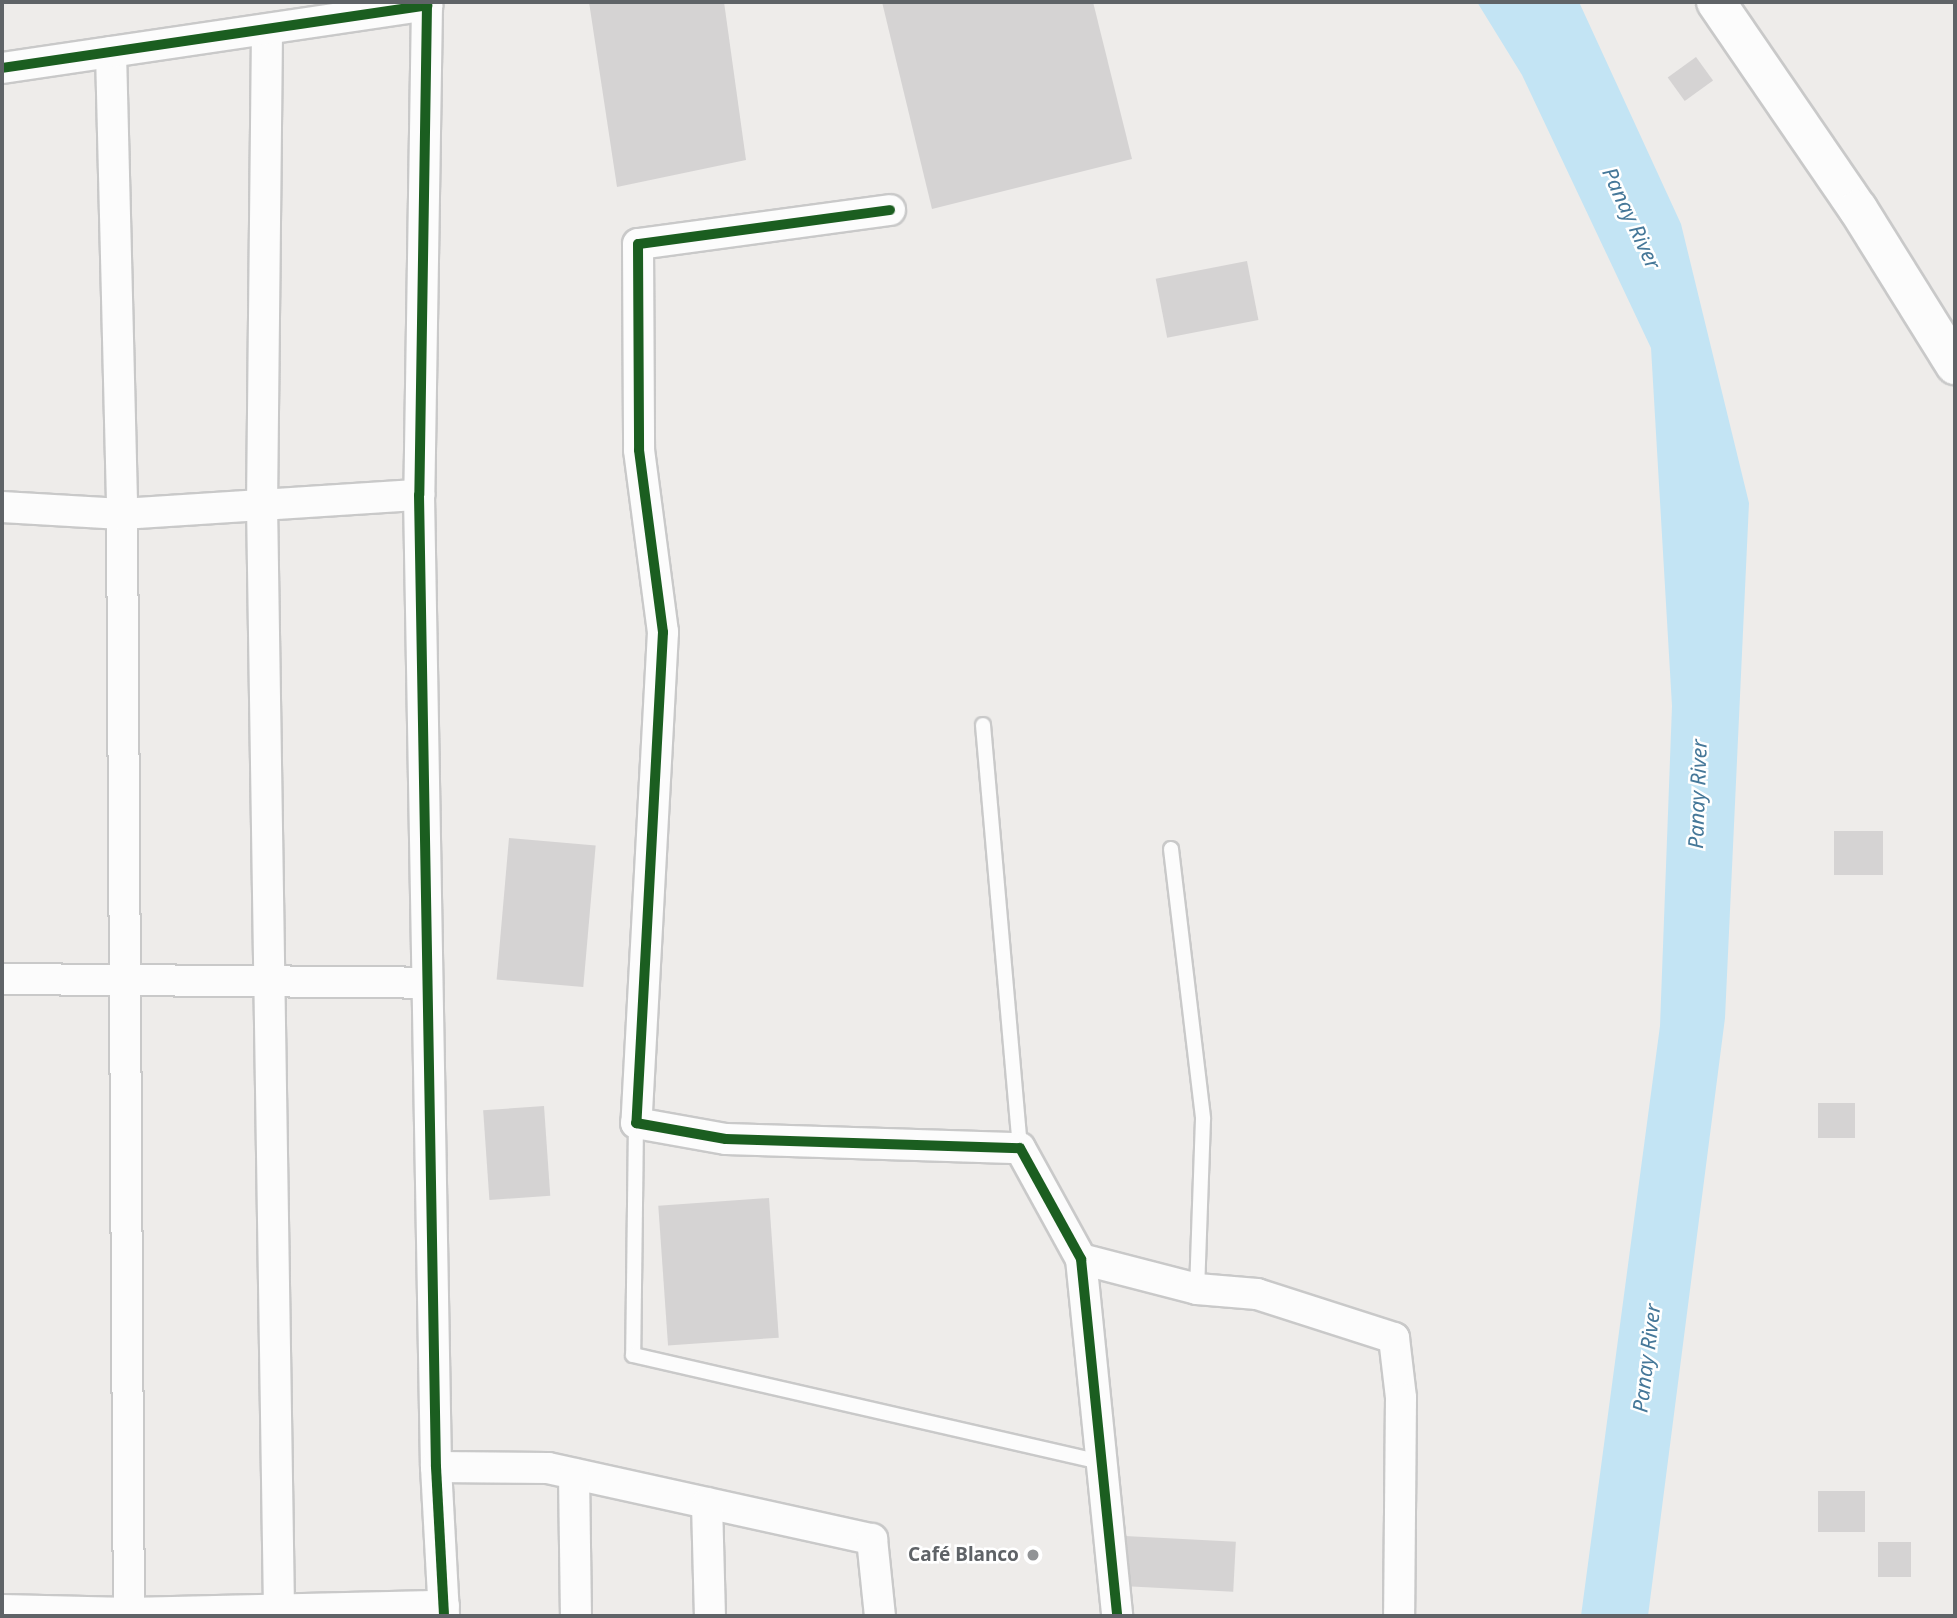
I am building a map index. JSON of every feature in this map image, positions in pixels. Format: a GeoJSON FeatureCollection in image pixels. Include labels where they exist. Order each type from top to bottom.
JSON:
{"type":"FeatureCollection","features":[{"type":"Feature","properties":{"kind":"street"},"geometry":{"type":"LineString","coordinates":[[1716,2],[1858,209],[1955,365]]}},
{"type":"Feature","properties":{"kind":"street"},"geometry":{"type":"LineString","coordinates":[[2,68],[267,31],[427,5],[419,495],[436,1467],[444,1611],[130,1615],[2,1610]]}},
{"type":"Feature","properties":{"kind":"street"},"geometry":{"type":"LineString","coordinates":[[267,31],[262,503],[266,981],[279,1612]]}},
{"type":"Feature","properties":{"kind":"street"},"geometry":{"type":"LineString","coordinates":[[111,52],[122,514],[122,983],[130,1615]]}},
{"type":"Feature","properties":{"kind":"street"},"geometry":{"type":"LineString","coordinates":[[890,211],[638,244],[639,450],[663,632],[636,1123],[726,1139],[1020,1147],[1081,1258],[1117,1616]]}},
{"type":"Feature","properties":{"kind":"street"},"geometry":{"type":"LineString","coordinates":[[2,507],[122,514],[419,495]]}},
{"type":"Feature","properties":{"kind":"street"},"geometry":{"type":"LineString","coordinates":[[2,979],[122,983],[427,983]]}},
{"type":"Feature","properties":{"kind":"street"},"geometry":{"type":"LineString","coordinates":[[1081,1258],[1196,1289],[1257,1294],[1394,1338],[1401,1398],[1399,1616]]}},
{"type":"Feature","properties":{"kind":"street"},"geometry":{"type":"LineString","coordinates":[[436,1467],[548,1468],[872,1539],[880,1616]]}},
{"type":"Feature","properties":{"kind":"street"},"geometry":{"type":"LineString","coordinates":[[574,1474],[576,1616]]}},
{"type":"Feature","properties":{"kind":"street"},"geometry":{"type":"LineString","coordinates":[[707,1503],[710,1616]]}},
{"type":"Feature","properties":{"kind":"lane"},"geometry":{"type":"LineString","coordinates":[[983,725],[1020,1147]]}},
{"type":"Feature","properties":{"kind":"lane"},"geometry":{"type":"LineString","coordinates":[[1171,849],[1203,1119],[1196,1289]]}},
{"type":"Feature","properties":{"kind":"lane"},"geometry":{"type":"LineString","coordinates":[[636,1123],[633,1355],[1102,1462]]}},
{"type":"Feature","properties":{"kind":"water","name":"Panay River"},"geometry":{"type":"Polygon","coordinates":[[[1477,2],[1579,2],[1681,224],[1749,503],[1725,1018],[1648,1616],[1581,1616],[1660,1026],[1672,706],[1651,348],[1522,75],[1477,2]]]}},
{"type":"Feature","properties":{"kind":"building"},"geometry":{"type":"Polygon","coordinates":[[[589,2],[724,2],[746,160],[617,187],[589,2]]]}},
{"type":"Feature","properties":{"kind":"building"},"geometry":{"type":"Polygon","coordinates":[[[882,2],[1093,2],[1132,159],[932,209],[882,2]]]}},
{"type":"Feature","properties":{"kind":"building"},"geometry":{"type":"Polygon","coordinates":[[[1696,57],[1713,80],[1685,101],[1668,78],[1696,57]]]}},
{"type":"Feature","properties":{"kind":"building"},"geometry":{"type":"Polygon","coordinates":[[[1247,261],[1258,320],[1167,338],[1156,279],[1247,261]]]}},
{"type":"Feature","properties":{"kind":"building"},"geometry":{"type":"Polygon","coordinates":[[[1834,831],[1883,831],[1883,875],[1834,875],[1834,831]]]}},
{"type":"Feature","properties":{"kind":"building"},"geometry":{"type":"Polygon","coordinates":[[[509,838],[596,846],[583,987],[497,979],[509,838]]]}},
{"type":"Feature","properties":{"kind":"building"},"geometry":{"type":"Polygon","coordinates":[[[1818,1103],[1855,1103],[1855,1138],[1818,1138],[1818,1103]]]}},
{"type":"Feature","properties":{"kind":"building"},"geometry":{"type":"Polygon","coordinates":[[[544,1106],[550,1196],[489,1200],[483,1110],[544,1106]]]}},
{"type":"Feature","properties":{"kind":"building"},"geometry":{"type":"Polygon","coordinates":[[[769,1198],[779,1338],[668,1345],[658,1206],[769,1198]]]}},
{"type":"Feature","properties":{"kind":"building"},"geometry":{"type":"Polygon","coordinates":[[[1818,1491],[1865,1491],[1865,1532],[1818,1532],[1818,1491]]]}},
{"type":"Feature","properties":{"kind":"building"},"geometry":{"type":"Polygon","coordinates":[[[1125,1536],[1236,1542],[1233,1592],[1122,1586],[1125,1536]]]}},
{"type":"Feature","properties":{"kind":"building"},"geometry":{"type":"Polygon","coordinates":[[[1878,1542],[1911,1542],[1911,1577],[1878,1577],[1878,1542]]]}},
{"type":"Feature","properties":{"kind":"cycle path"},"geometry":{"type":"LineString","coordinates":[[2,68],[427,5],[419,495],[436,1467],[444,1616]]}},
{"type":"Feature","properties":{"kind":"cycle path"},"geometry":{"type":"LineString","coordinates":[[890,210],[638,244],[639,450],[663,632],[636,1123],[726,1139],[1020,1148],[1081,1259],[1117,1616]]}},
{"type":"Feature","properties":{"kind":"place","name":"Café Blanco"},"geometry":{"type":"Point","coordinates":[1033,1555]}}]}
